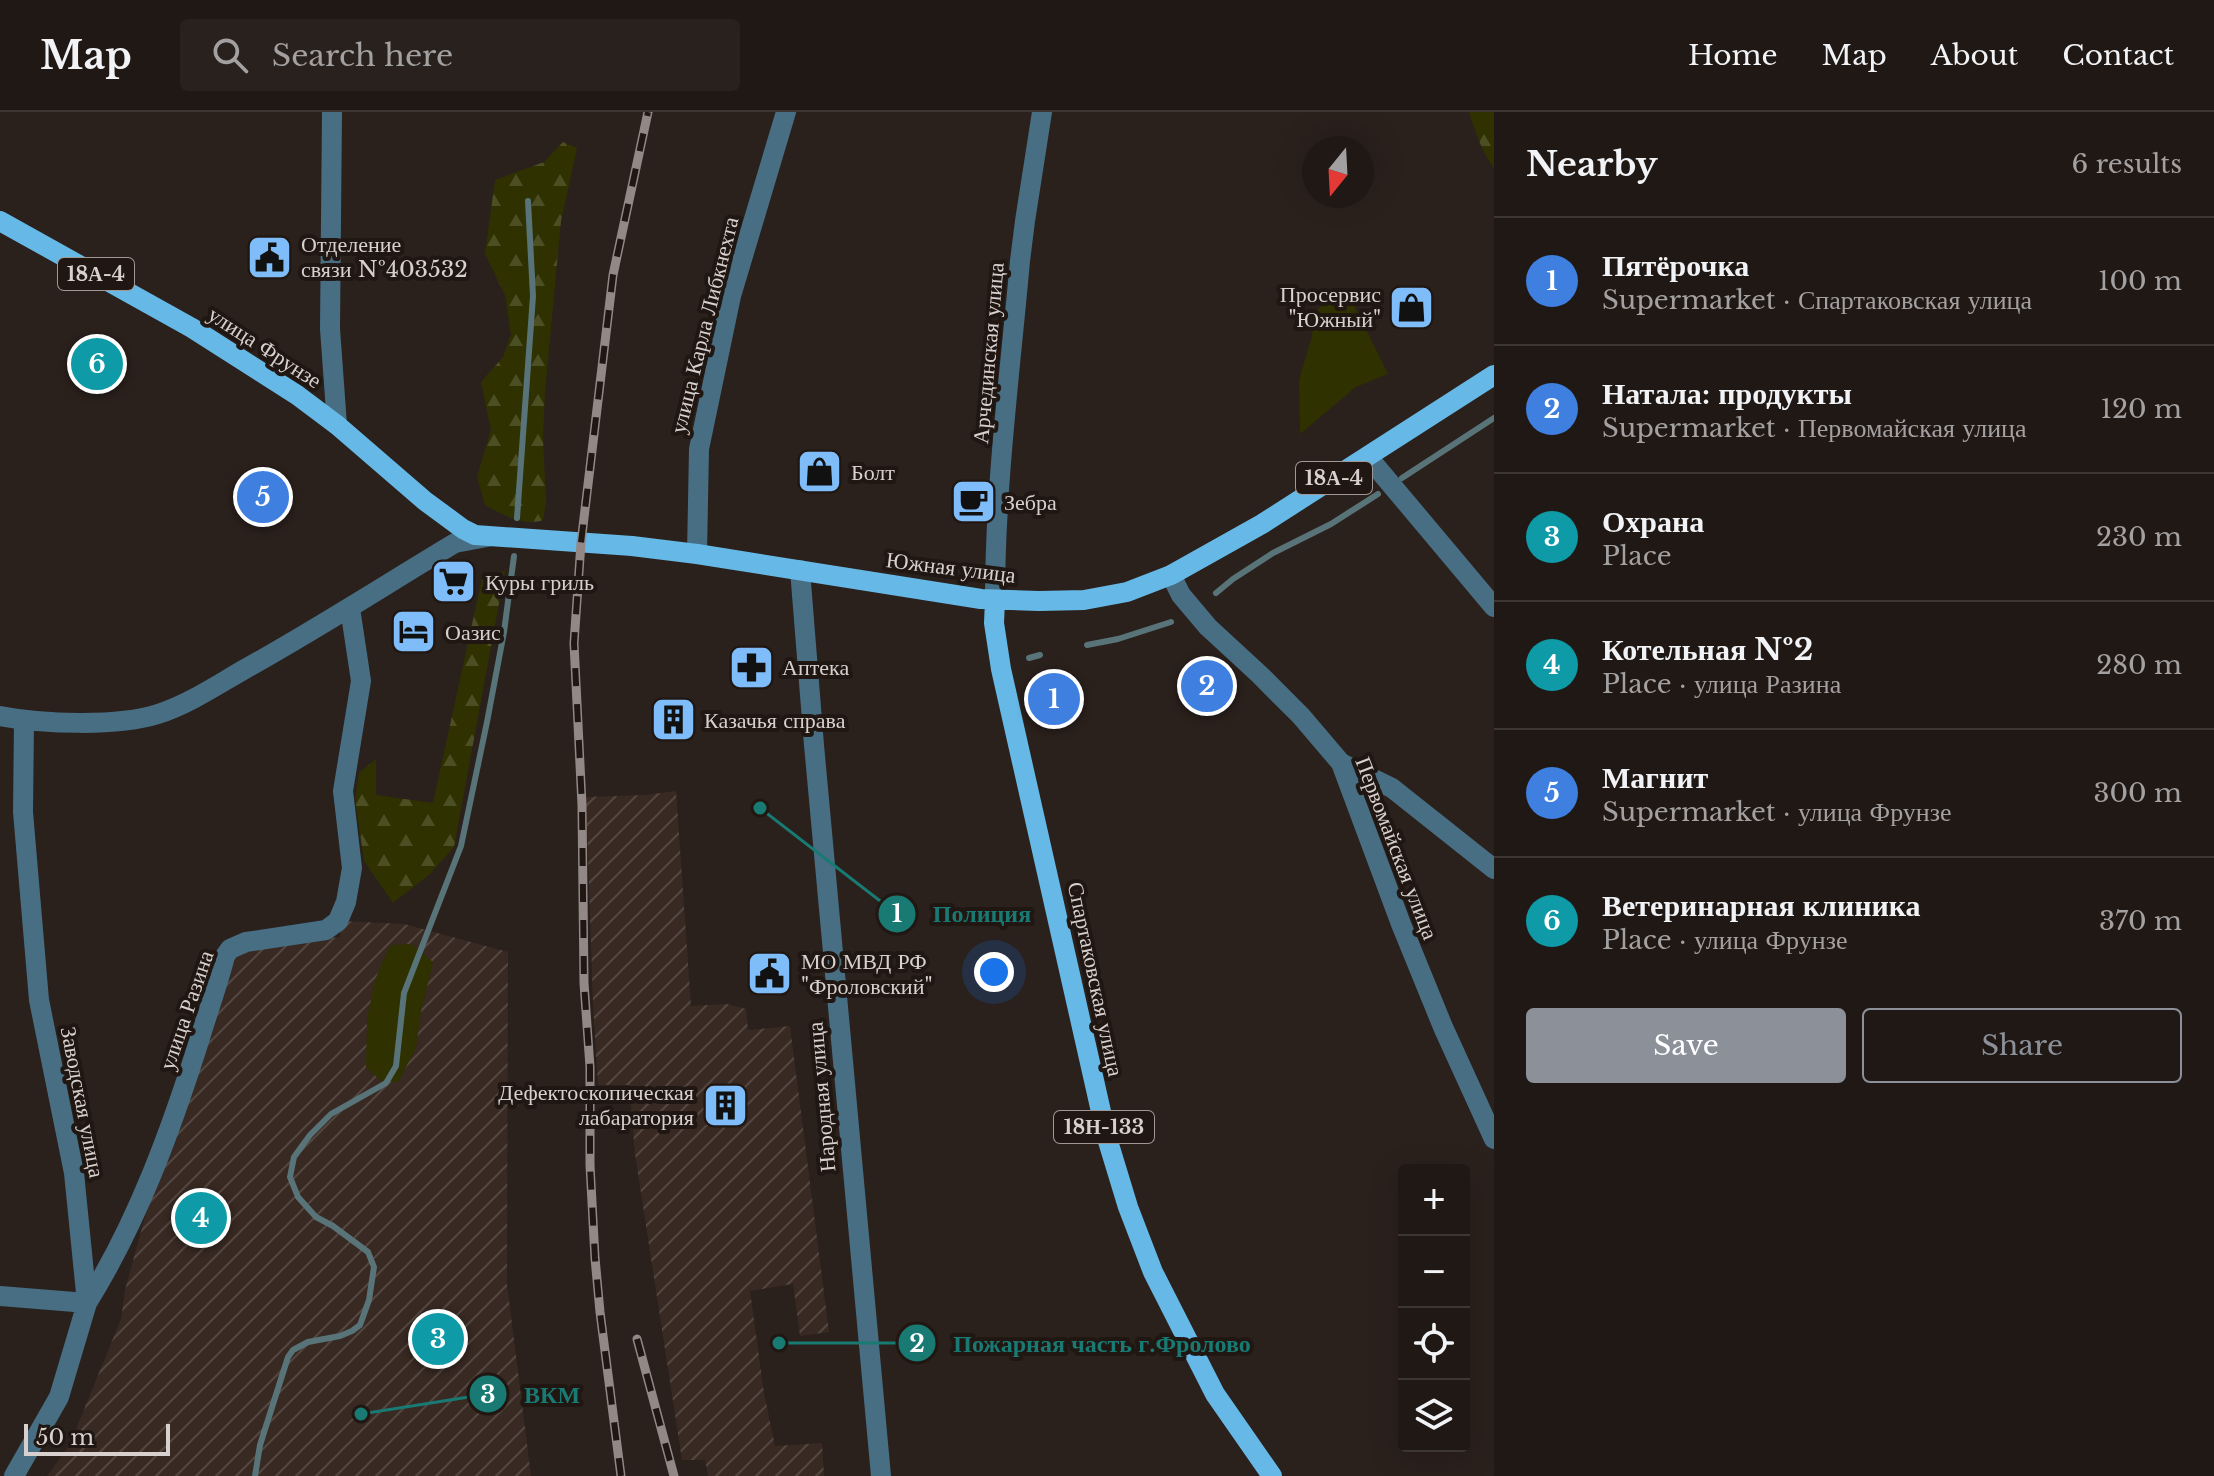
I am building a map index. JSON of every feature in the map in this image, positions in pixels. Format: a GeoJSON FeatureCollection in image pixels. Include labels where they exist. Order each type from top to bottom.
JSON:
{"type":"FeatureCollection","features":[{"type":"Feature","properties":{"kind":"main road","name":"улица Фрунзе"},"geometry":{"type":"LineString","coordinates":[[0,221],[210,339],[297,395],[450,520],[475,535],[487,537]]}},
{"type":"Feature","properties":{"kind":"main road","name":"Южная улица"},"geometry":{"type":"LineString","coordinates":[[487,537],[632,546],[697,554],[981,599],[1084,600],[1127,592],[1171,575],[1262,524],[1494,375]]}},
{"type":"Feature","properties":{"kind":"main road","name":"Спартаковская улица"},"geometry":{"type":"LineString","coordinates":[[995,600],[994,623],[1001,669],[1107,1138],[1128,1207],[1153,1272],[1215,1394],[1272,1476]]}},
{"type":"Feature","properties":{"kind":"street"},"geometry":{"type":"LineString","coordinates":[[332,112],[330,329],[337,425]]}},
{"type":"Feature","properties":{"kind":"street","name":"улица Карла Либкнехта"},"geometry":{"type":"LineString","coordinates":[[697,554],[699,449],[731,296],[786,112]]}},
{"type":"Feature","properties":{"kind":"street","name":"Арчединская улица"},"geometry":{"type":"LineString","coordinates":[[995,600],[999,496],[1020,261],[1042,112]]}},
{"type":"Feature","properties":{"kind":"street"},"geometry":{"type":"LineString","coordinates":[[1368,457],[1494,607]]}},
{"type":"Feature","properties":{"kind":"street"},"geometry":{"type":"LineString","coordinates":[[0,716],[24,721],[124,720],[157,714],[190,700],[350,608],[455,543],[487,537]]}},
{"type":"Feature","properties":{"kind":"street","name":"Народная улица"},"geometry":{"type":"LineString","coordinates":[[800,570],[881,1476]]}},
{"type":"Feature","properties":{"kind":"street","name":"Первомайская улица"},"geometry":{"type":"LineString","coordinates":[[1171,575],[1181,595],[1208,627],[1301,716],[1341,763],[1406,937],[1494,1139]]}},
{"type":"Feature","properties":{"kind":"street","name":"улица Разина"},"geometry":{"type":"LineString","coordinates":[[87,1303],[109,1266],[154,1169],[181,1099],[225,956],[230,949],[246,942],[326,930],[338,921],[346,902],[352,868],[343,791],[361,681],[350,608]]}},
{"type":"Feature","properties":{"kind":"street","name":"Заводская улица"},"geometry":{"type":"LineString","coordinates":[[14,1476],[59,1397],[87,1303],[74,1173],[39,1000],[23,812],[24,721]]}},
{"type":"Feature","properties":{"kind":"street"},"geometry":{"type":"LineString","coordinates":[[1341,763],[1392,788],[1494,869]]}},
{"type":"Feature","properties":{"kind":"street"},"geometry":{"type":"LineString","coordinates":[[0,1296],[87,1303]]}},
{"type":"Feature","properties":{"kind":"shaded area"},"geometry":{"type":"Polygon","coordinates":[[[676,791],[691,1006],[727,1004],[746,1009],[748,1030],[790,1026],[829,1332],[800,1336],[793,1284],[750,1291],[764,1393],[775,1446],[822,1443],[824,1476],[708,1476],[705,1460],[682,1460],[635,1154],[629,1085],[598,1085],[586,797],[676,791]]]}},
{"type":"Feature","properties":{"kind":"shaded area"},"geometry":{"type":"Polygon","coordinates":[[[342,921],[404,924],[508,952],[507,1284],[531,1476],[47,1476],[69,1446],[121,1319],[125,1290],[149,1202],[227,970],[241,948],[340,937],[342,921]]]}},
{"type":"Feature","properties":{"kind":"green space"},"geometry":{"type":"Polygon","coordinates":[[[1469,112],[1494,112],[1494,168],[1482,148],[1469,112]]]}},
{"type":"Feature","properties":{"kind":"green space"},"geometry":{"type":"Polygon","coordinates":[[[563,142],[577,148],[561,221],[545,391],[543,437],[546,503],[543,520],[528,522],[485,505],[477,477],[491,430],[481,382],[503,357],[511,335],[505,295],[485,254],[495,180],[544,162],[563,142]]]}},
{"type":"Feature","properties":{"kind":"green space"},"geometry":{"type":"Polygon","coordinates":[[[1333,296],[1352,301],[1388,374],[1356,387],[1300,434],[1299,380],[1312,336],[1315,312],[1333,296]]]}},
{"type":"Feature","properties":{"kind":"green space"},"geometry":{"type":"Polygon","coordinates":[[[505,571],[454,847],[430,874],[393,903],[364,861],[355,799],[359,773],[376,759],[376,795],[433,803],[483,574],[505,571]]]}},
{"type":"Feature","properties":{"kind":"green space"},"geometry":{"type":"Polygon","coordinates":[[[411,944],[433,962],[416,1048],[398,1082],[381,1081],[366,1067],[367,1019],[375,980],[390,945],[411,944]]]}},
{"type":"Feature","properties":{"kind":"waterway"},"geometry":{"type":"LineString","coordinates":[[517,518],[533,296],[528,201]]}},
{"type":"Feature","properties":{"kind":"waterway"},"geometry":{"type":"LineString","coordinates":[[1402,478],[1494,418]]}},
{"type":"Feature","properties":{"kind":"waterway"},"geometry":{"type":"LineString","coordinates":[[1216,593],[1273,553],[1331,524],[1378,494]]}},
{"type":"Feature","properties":{"kind":"waterway"},"geometry":{"type":"LineString","coordinates":[[255,1476],[260,1445],[288,1357],[293,1350],[308,1342],[352,1331],[360,1325],[369,1300],[374,1267],[368,1252],[316,1217],[298,1197],[290,1177],[294,1157],[310,1135],[331,1114],[386,1083],[396,1066],[404,993],[461,846],[504,632],[514,556]]}},
{"type":"Feature","properties":{"kind":"waterway"},"geometry":{"type":"LineString","coordinates":[[1087,645],[1171,622]]}},
{"type":"Feature","properties":{"kind":"waterway"},"geometry":{"type":"LineString","coordinates":[[1029,658],[1040,655]]}},
{"type":"Feature","properties":{"kind":"railway"},"geometry":{"type":"LineString","coordinates":[[621,1476],[595,1258],[590,1165],[590,1067],[584,983],[582,805],[574,643],[581,543],[613,275],[648,112]]}},
{"type":"Feature","properties":{"kind":"railway"},"geometry":{"type":"LineString","coordinates":[[637,1339],[674,1476]]}},
{"type":"Feature","properties":{"kind":"place","name":"Отделение связи №403532"},"geometry":{"type":"Point","coordinates":[270,257]}},
{"type":"Feature","properties":{"kind":"place","name":"Просервис \"Южный\""},"geometry":{"type":"Point","coordinates":[1412,307]}},
{"type":"Feature","properties":{"kind":"place","name":"Ветеринарная клиника"},"geometry":{"type":"Point","coordinates":[97,364]}},
{"type":"Feature","properties":{"kind":"place","name":"Болт"},"geometry":{"type":"Point","coordinates":[820,472]}},
{"type":"Feature","properties":{"kind":"place","name":"Магнит"},"geometry":{"type":"Point","coordinates":[263,497]}},
{"type":"Feature","properties":{"kind":"place","name":"Зебра"},"geometry":{"type":"Point","coordinates":[973,502]}},
{"type":"Feature","properties":{"kind":"place","name":"Куры гриль"},"geometry":{"type":"Point","coordinates":[454,582]}},
{"type":"Feature","properties":{"kind":"place","name":"Оазис"},"geometry":{"type":"Point","coordinates":[414,632]}},
{"type":"Feature","properties":{"kind":"place","name":"Аптека"},"geometry":{"type":"Point","coordinates":[751,667]}},
{"type":"Feature","properties":{"kind":"place","name":"Натала: продукты"},"geometry":{"type":"Point","coordinates":[1207,686]}},
{"type":"Feature","properties":{"kind":"place","name":"Пятёрочка"},"geometry":{"type":"Point","coordinates":[1054,699]}},
{"type":"Feature","properties":{"kind":"place","name":"Казачья справа"},"geometry":{"type":"Point","coordinates":[673,720]}},
{"type":"Feature","properties":{"kind":"place","name":"Полиция"},"geometry":{"type":"Point","coordinates":[760,808]}},
{"type":"Feature","properties":{"kind":"place","name":"МО МВД РФ \"Фроловский\""},"geometry":{"type":"Point","coordinates":[770,974]}},
{"type":"Feature","properties":{"kind":"place","name":"Дефектоскопическая лабаратория"},"geometry":{"type":"Point","coordinates":[725,1105]}},
{"type":"Feature","properties":{"kind":"place","name":"Котельная №2"},"geometry":{"type":"Point","coordinates":[201,1218]}},
{"type":"Feature","properties":{"kind":"place","name":"Охрана"},"geometry":{"type":"Point","coordinates":[438,1339]}},
{"type":"Feature","properties":{"kind":"place","name":"Пожарная часть г.Фролово"},"geometry":{"type":"Point","coordinates":[779,1343]}},
{"type":"Feature","properties":{"kind":"place","name":"ВКМ"},"geometry":{"type":"Point","coordinates":[361,1414]}}]}
